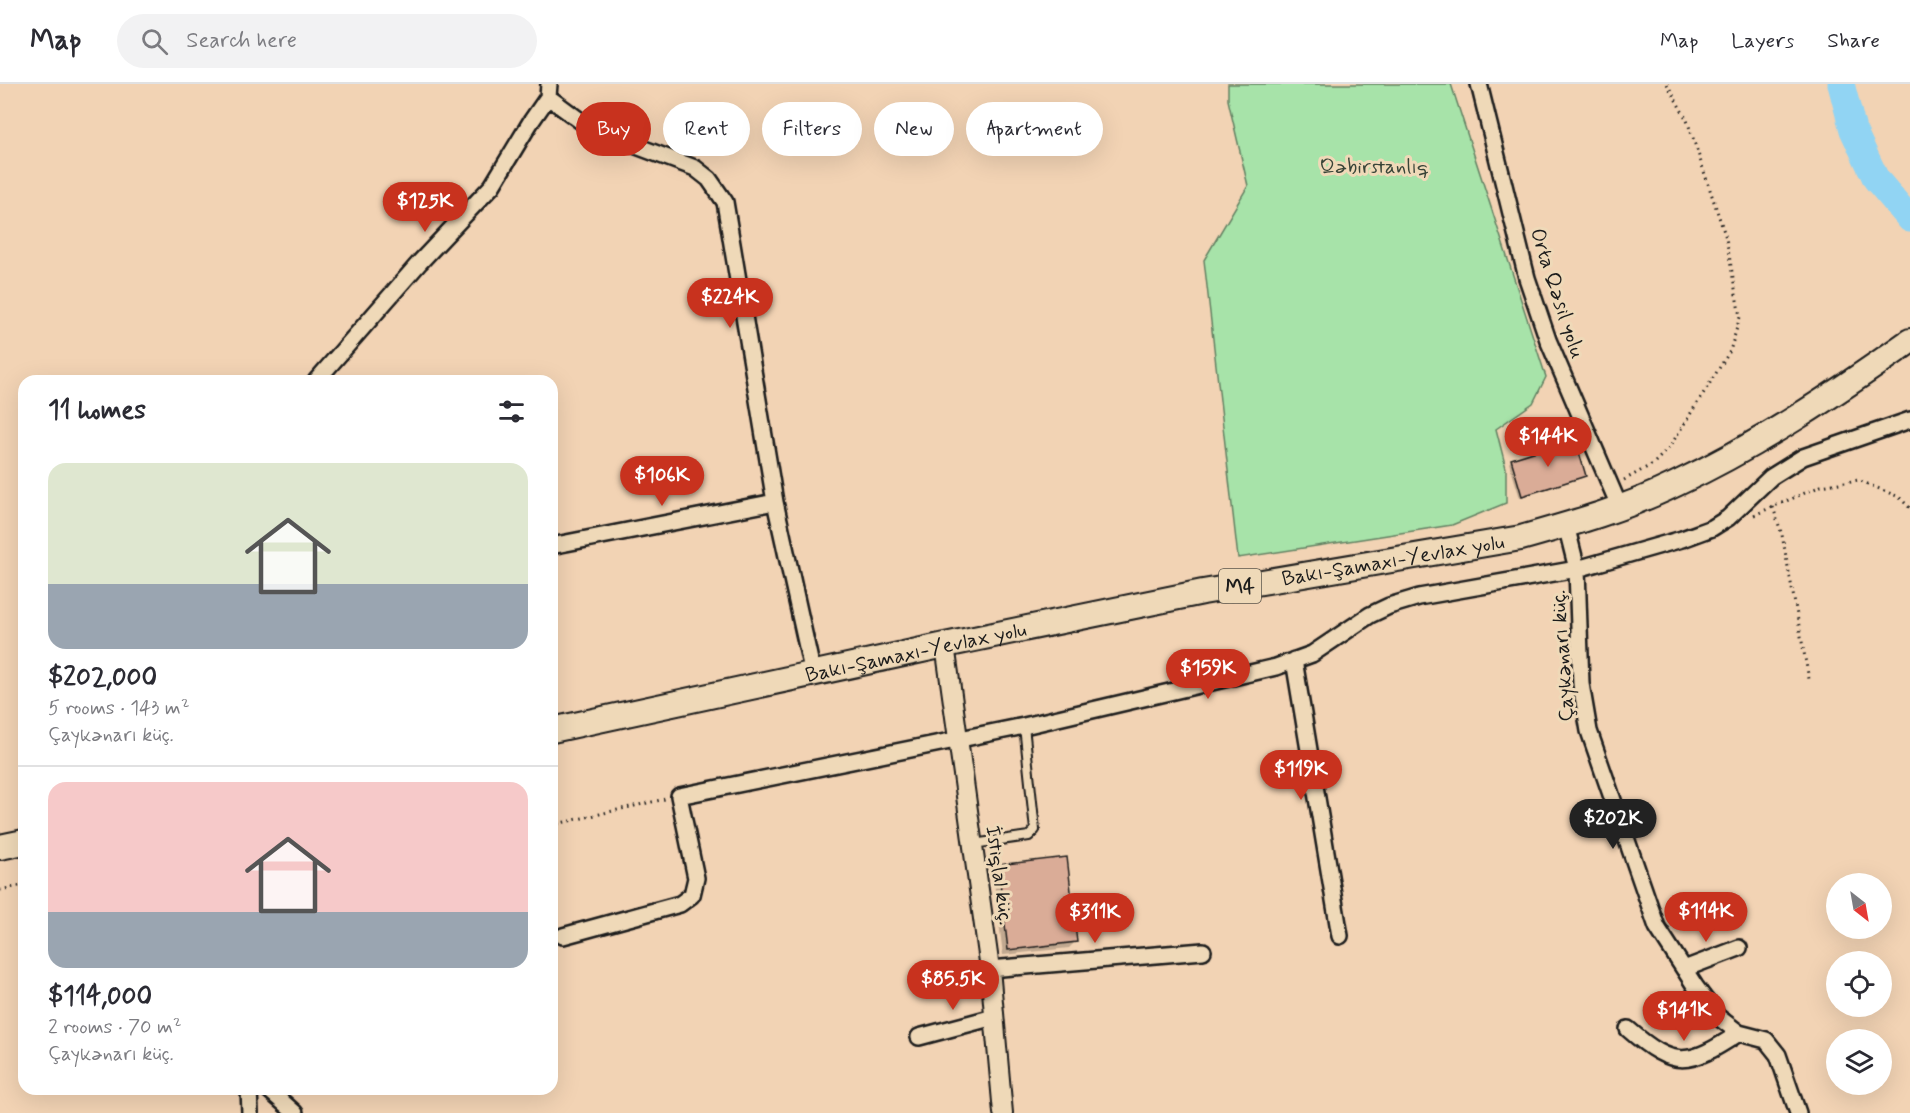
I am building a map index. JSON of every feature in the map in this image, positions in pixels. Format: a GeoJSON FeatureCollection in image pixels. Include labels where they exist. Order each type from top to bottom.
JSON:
{"type":"FeatureCollection","features":[{"type":"Feature","properties":{"kind":"highway","name":"Bakı-Şamaxı-Yevlax yolu"},"geometry":{"type":"LineString","coordinates":[[558,729],[1203,592],[1521,538],[1566,525],[1615,497],[1675,485],[1741,452],[1807,412],[1901,347]]}},
{"type":"Feature","properties":{"kind":"highway"},"geometry":{"type":"LineString","coordinates":[[0,848],[18,844]]}},
{"type":"Feature","properties":{"kind":"street","name":"Orta Qəsil yolu"},"geometry":{"type":"LineString","coordinates":[[1479,84],[1527,278],[1548,340],[1615,497]]}},
{"type":"Feature","properties":{"kind":"street"},"geometry":{"type":"LineString","coordinates":[[321,375],[420,262],[492,186],[549,91],[582,122],[607,135],[695,168],[709,179],[725,202],[775,502],[813,674]]}},
{"type":"Feature","properties":{"kind":"street"},"geometry":{"type":"LineString","coordinates":[[563,936],[680,904],[692,895],[696,878],[679,796],[1024,726],[1276,667],[1312,654],[1370,615],[1389,606],[1419,597],[1577,569],[1682,539],[1712,528],[1728,518],[1771,477],[1803,457],[1910,420]]}},
{"type":"Feature","properties":{"kind":"street"},"geometry":{"type":"LineString","coordinates":[[558,545],[775,502]]}},
{"type":"Feature","properties":{"kind":"street","name":"Çaykənarı küç."},"geometry":{"type":"LineString","coordinates":[[1566,525],[1577,569],[1581,684],[1589,731],[1658,927],[1718,1017],[1739,1033],[1766,1040],[1778,1056],[1798,1113]]}},
{"type":"Feature","properties":{"kind":"street","name":"İstiqlal küç."},"geometry":{"type":"LineString","coordinates":[[945,645],[990,969],[1003,1113]]}},
{"type":"Feature","properties":{"kind":"street"},"geometry":{"type":"LineString","coordinates":[[1294,660],[1340,936]]}},
{"type":"Feature","properties":{"kind":"street"},"geometry":{"type":"LineString","coordinates":[[1684,969],[1739,948]]}},
{"type":"Feature","properties":{"kind":"street"},"geometry":{"type":"LineString","coordinates":[[990,969],[1203,951]]}},
{"type":"Feature","properties":{"kind":"street"},"geometry":{"type":"LineString","coordinates":[[919,1037],[994,1017]]}},
{"type":"Feature","properties":{"kind":"street"},"geometry":{"type":"LineString","coordinates":[[1628,1029],[1650,1048],[1664,1056],[1683,1060],[1711,1052],[1739,1033]]}},
{"type":"Feature","properties":{"kind":"street"},"geometry":{"type":"LineString","coordinates":[[249,1095],[250,1113]]}},
{"type":"Feature","properties":{"kind":"street"},"geometry":{"type":"LineString","coordinates":[[275,1095],[295,1113]]}},
{"type":"Feature","properties":{"kind":"lane"},"geometry":{"type":"LineString","coordinates":[[972,844],[1029,836],[1035,830],[1024,726]]}},
{"type":"Feature","properties":{"kind":"path"},"geometry":{"type":"LineString","coordinates":[[1615,497],[1669,448],[1730,351],[1740,317],[1726,238],[1687,120],[1667,84]]}},
{"type":"Feature","properties":{"kind":"path"},"geometry":{"type":"LineString","coordinates":[[1751,516],[1821,486],[1858,480],[1899,497],[1910,507]]}},
{"type":"Feature","properties":{"kind":"path"},"geometry":{"type":"LineString","coordinates":[[1773,507],[1782,535],[1809,679]]}},
{"type":"Feature","properties":{"kind":"path"},"geometry":{"type":"LineString","coordinates":[[558,824],[679,796]]}},
{"type":"Feature","properties":{"kind":"path"},"geometry":{"type":"LineString","coordinates":[[0,890],[18,886]]}},
{"type":"Feature","properties":{"kind":"green space","name":"Qəbirstanlıq"},"geometry":{"type":"Polygon","coordinates":[[[1228,84],[1451,84],[1546,377],[1533,403],[1496,429],[1506,468],[1506,503],[1452,525],[1238,558],[1204,260],[1248,186],[1228,100],[1228,84]]]}},
{"type":"Feature","properties":{"kind":"building"},"geometry":{"type":"Polygon","coordinates":[[[1575,439],[1586,476],[1522,496],[1511,459],[1575,439]]]}},
{"type":"Feature","properties":{"kind":"building"},"geometry":{"type":"Polygon","coordinates":[[[1067,857],[1077,942],[1008,950],[998,865],[1067,857]]]}},
{"type":"Feature","properties":{"kind":"waterway"},"geometry":{"type":"LineString","coordinates":[[1841,84],[1853,130],[1876,179],[1910,219]]}}]}
